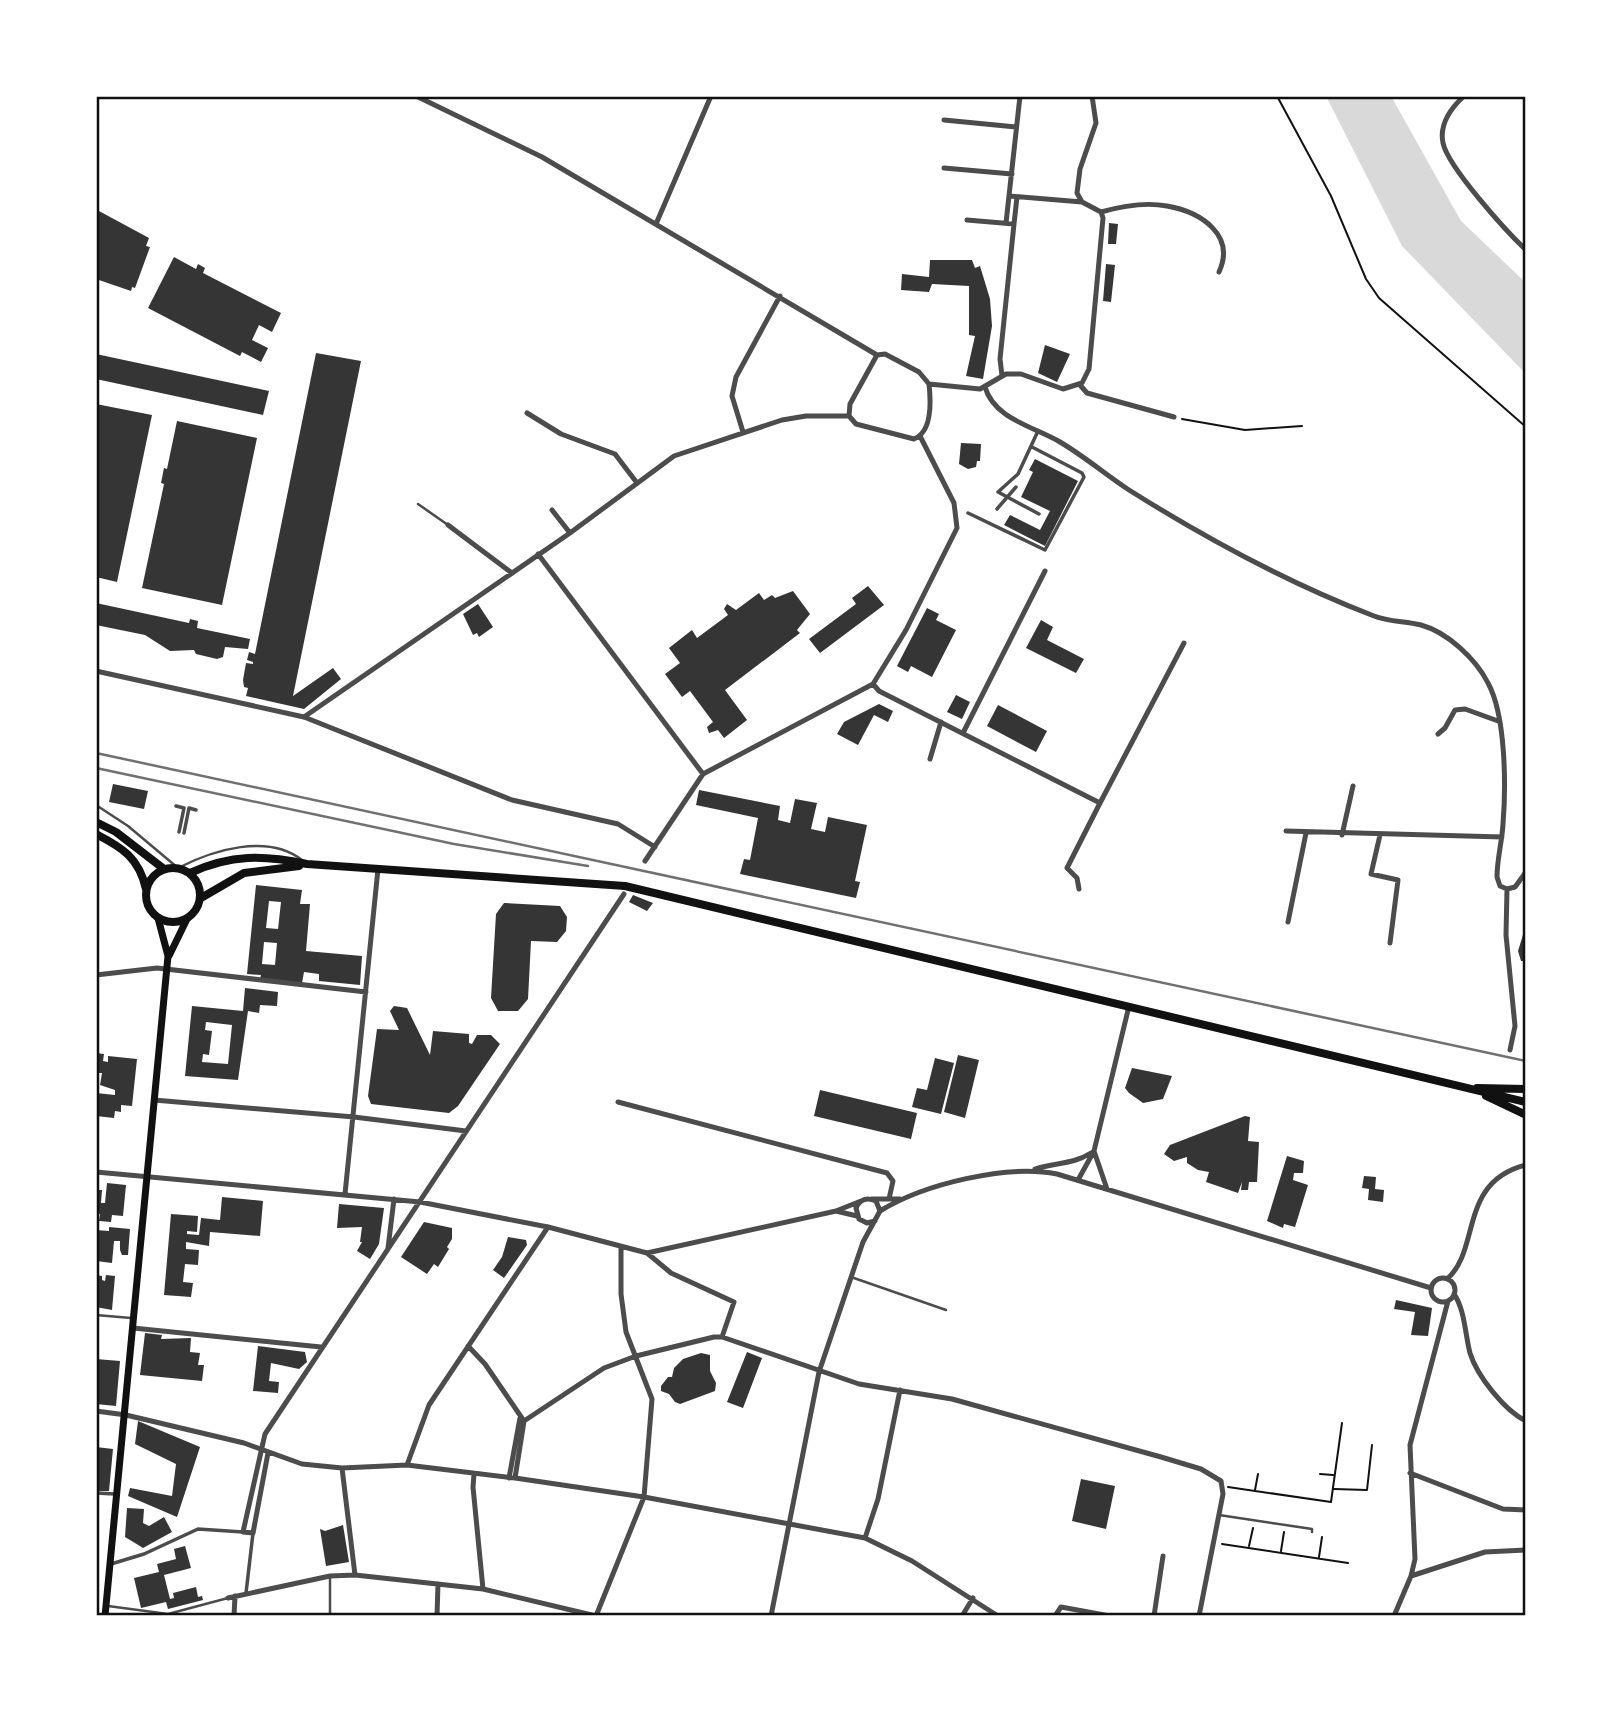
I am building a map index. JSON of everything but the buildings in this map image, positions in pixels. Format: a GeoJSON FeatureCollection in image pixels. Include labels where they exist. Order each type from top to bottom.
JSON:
{"type":"FeatureCollection","features":[{"type":"Feature","properties":{"kind":"main road"},"geometry":{"type":"LineString","coordinates":[[96,822],[122,836],[164,869]]}},
{"type":"Feature","properties":{"kind":"main road"},"geometry":{"type":"LineString","coordinates":[[96,834],[123,851],[139,866],[148,906],[158,918],[168,956],[105,1616]]}},
{"type":"Feature","properties":{"kind":"main road"},"geometry":{"type":"LineString","coordinates":[[190,873],[242,856],[260,856],[307,864],[625,886],[1526,1102]]}},
{"type":"Feature","properties":{"kind":"main road"},"geometry":{"type":"LineString","coordinates":[[168,956],[201,898],[244,873],[307,864]]}},
{"type":"Feature","properties":{"kind":"main road"},"geometry":{"type":"LineString","coordinates":[[146,891],[152,878],[164,869],[178,868],[190,873],[196,880],[201,898]]}},
{"type":"Feature","properties":{"kind":"main road"},"geometry":{"type":"LineString","coordinates":[[158,918],[172,923],[187,919]]}},
{"type":"Feature","properties":{"kind":"main road"},"geometry":{"type":"LineString","coordinates":[[1471,1089],[1494,1086],[1526,1089]]}},
{"type":"Feature","properties":{"kind":"main road"},"geometry":{"type":"LineString","coordinates":[[1471,1089],[1526,1115]]}},
{"type":"Feature","properties":{"kind":"street"},"geometry":{"type":"LineString","coordinates":[[416,96],[542,157],[877,355],[885,354],[919,372],[929,384],[926,428],[914,439],[862,426],[849,416],[850,404],[877,355]]}},
{"type":"Feature","properties":{"kind":"street"},"geometry":{"type":"LineString","coordinates":[[656,224],[711,96]]}},
{"type":"Feature","properties":{"kind":"street"},"geometry":{"type":"LineString","coordinates":[[1006,223],[1020,96]]}},
{"type":"Feature","properties":{"kind":"street"},"geometry":{"type":"LineString","coordinates":[[1082,202],[1077,184],[1096,123],[1092,96]]}},
{"type":"Feature","properties":{"kind":"street"},"geometry":{"type":"LineString","coordinates":[[1464,96],[1446,118],[1443,144],[1455,167],[1526,250]]}},
{"type":"Feature","properties":{"kind":"street"},"geometry":{"type":"LineString","coordinates":[[944,120],[1017,127]]}},
{"type":"Feature","properties":{"kind":"street"},"geometry":{"type":"LineString","coordinates":[[944,168],[1012,174]]}},
{"type":"Feature","properties":{"kind":"street"},"geometry":{"type":"LineString","coordinates":[[1009,196],[1082,202],[1101,212],[1167,205],[1190,214],[1220,234],[1224,255],[1219,272]]}},
{"type":"Feature","properties":{"kind":"street"},"geometry":{"type":"LineString","coordinates":[[1002,376],[999,369],[1017,197]]}},
{"type":"Feature","properties":{"kind":"street"},"geometry":{"type":"LineString","coordinates":[[929,384],[985,387],[1002,376],[1021,374],[1063,389],[1081,384],[1089,369],[1101,212]]}},
{"type":"Feature","properties":{"kind":"street"},"geometry":{"type":"LineString","coordinates":[[967,219],[1006,223],[1014,228]]}},
{"type":"Feature","properties":{"kind":"street"},"geometry":{"type":"LineString","coordinates":[[743,432],[732,396],[736,377],[780,296]]}},
{"type":"Feature","properties":{"kind":"street"},"geometry":{"type":"LineString","coordinates":[[1081,384],[1087,393],[1174,417]]}},
{"type":"Feature","properties":{"kind":"street"},"geometry":{"type":"LineString","coordinates":[[985,387],[987,395],[1004,412],[1061,442],[1092,467],[1164,511],[1268,570],[1377,617],[1424,626],[1438,632],[1482,673],[1489,684],[1498,721],[1503,773],[1502,837],[1497,877],[1500,886],[1507,890]]}},
{"type":"Feature","properties":{"kind":"street"},"geometry":{"type":"LineString","coordinates":[[527,413],[561,434],[615,454],[637,483]]}},
{"type":"Feature","properties":{"kind":"street"},"geometry":{"type":"LineString","coordinates":[[304,717],[570,533],[681,452],[799,416],[849,416]]}},
{"type":"Feature","properties":{"kind":"street"},"geometry":{"type":"LineString","coordinates":[[1038,431],[1024,468],[998,492],[1039,514]]}},
{"type":"Feature","properties":{"kind":"street"},"geometry":{"type":"LineString","coordinates":[[645,862],[704,774],[873,684],[906,630],[957,528],[954,503],[920,436]]}},
{"type":"Feature","properties":{"kind":"street"},"geometry":{"type":"LineString","coordinates":[[968,513],[991,522],[1042,550],[1048,546],[1084,477],[1032,447]]}},
{"type":"Feature","properties":{"kind":"street"},"geometry":{"type":"LineString","coordinates":[[998,509],[1016,487]]}},
{"type":"Feature","properties":{"kind":"street"},"geometry":{"type":"LineString","coordinates":[[552,510],[570,533]]}},
{"type":"Feature","properties":{"kind":"street"},"geometry":{"type":"LineString","coordinates":[[448,525],[512,573]]}},
{"type":"Feature","properties":{"kind":"street"},"geometry":{"type":"LineString","coordinates":[[538,554],[704,774]]}},
{"type":"Feature","properties":{"kind":"street"},"geometry":{"type":"LineString","coordinates":[[964,733],[1045,571]]}},
{"type":"Feature","properties":{"kind":"street"},"geometry":{"type":"LineString","coordinates":[[1079,889],[1077,878],[1067,868],[1184,643]]}},
{"type":"Feature","properties":{"kind":"street"},"geometry":{"type":"LineString","coordinates":[[96,671],[304,717],[512,800],[618,824],[655,848]]}},
{"type":"Feature","properties":{"kind":"street"},"geometry":{"type":"LineString","coordinates":[[873,684],[879,691],[1100,803]]}},
{"type":"Feature","properties":{"kind":"street"},"geometry":{"type":"LineString","coordinates":[[1438,734],[1445,728],[1455,710],[1465,709],[1498,721]]}},
{"type":"Feature","properties":{"kind":"street"},"geometry":{"type":"LineString","coordinates":[[930,759],[941,722]]}},
{"type":"Feature","properties":{"kind":"street"},"geometry":{"type":"LineString","coordinates":[[1342,835],[1353,786]]}},
{"type":"Feature","properties":{"kind":"street"},"geometry":{"type":"LineString","coordinates":[[176,806],[184,808],[182,833],[188,808],[196,810]]}},
{"type":"Feature","properties":{"kind":"street"},"geometry":{"type":"LineString","coordinates":[[1286,831],[1342,835],[1502,837]]}},
{"type":"Feature","properties":{"kind":"street"},"geometry":{"type":"LineString","coordinates":[[1288,922],[1306,832]]}},
{"type":"Feature","properties":{"kind":"street"},"geometry":{"type":"LineString","coordinates":[[1380,835],[1371,874],[1398,880],[1390,943]]}},
{"type":"Feature","properties":{"kind":"street"},"geometry":{"type":"LineString","coordinates":[[345,1194],[378,869]]}},
{"type":"Feature","properties":{"kind":"street"},"geometry":{"type":"LineString","coordinates":[[1507,890],[1515,887],[1526,872]]}},
{"type":"Feature","properties":{"kind":"street"},"geometry":{"type":"LineString","coordinates":[[1507,890],[1506,935],[1514,1016],[1510,1050]]}},
{"type":"Feature","properties":{"kind":"street"},"geometry":{"type":"LineString","coordinates":[[243,1532],[265,1434],[624,894]]}},
{"type":"Feature","properties":{"kind":"street"},"geometry":{"type":"LineString","coordinates":[[96,975],[120,970],[167,969],[262,983],[366,992]]}},
{"type":"Feature","properties":{"kind":"street"},"geometry":{"type":"LineString","coordinates":[[1078,1180],[1094,1151],[1129,1006]]}},
{"type":"Feature","properties":{"kind":"street"},"geometry":{"type":"LineString","coordinates":[[154,1100],[354,1117],[466,1131]]}},
{"type":"Feature","properties":{"kind":"street"},"geometry":{"type":"LineString","coordinates":[[618,1102],[887,1173],[893,1181],[889,1199]]}},
{"type":"Feature","properties":{"kind":"street"},"geometry":{"type":"LineString","coordinates":[[771,1616],[819,1372],[863,1242],[880,1211],[900,1199],[972,1179],[1033,1169],[1052,1163],[1076,1163],[1094,1151]]}},
{"type":"Feature","properties":{"kind":"street"},"geometry":{"type":"LineString","coordinates":[[1094,1151],[1107,1189]]}},
{"type":"Feature","properties":{"kind":"street"},"geometry":{"type":"LineString","coordinates":[[1447,1279],[1455,1272],[1481,1199],[1505,1172],[1526,1165]]}},
{"type":"Feature","properties":{"kind":"street"},"geometry":{"type":"LineString","coordinates":[[1033,1169],[1078,1180],[1431,1288]]}},
{"type":"Feature","properties":{"kind":"street"},"geometry":{"type":"LineString","coordinates":[[96,1172],[420,1202],[548,1227],[647,1253],[836,1211],[861,1201],[900,1199]]}},
{"type":"Feature","properties":{"kind":"street"},"geometry":{"type":"LineString","coordinates":[[387,1252],[394,1199]]}},
{"type":"Feature","properties":{"kind":"street"},"geometry":{"type":"LineString","coordinates":[[872,1199],[878,1204],[880,1211]]}},
{"type":"Feature","properties":{"kind":"street"},"geometry":{"type":"LineString","coordinates":[[857,1216],[856,1208],[861,1201]]}},
{"type":"Feature","properties":{"kind":"street"},"geometry":{"type":"LineString","coordinates":[[836,1211],[857,1216],[863,1222],[863,1242]]}},
{"type":"Feature","properties":{"kind":"street"},"geometry":{"type":"LineString","coordinates":[[863,1222],[875,1221]]}},
{"type":"Feature","properties":{"kind":"street"},"geometry":{"type":"LineString","coordinates":[[407,1465],[429,1405],[548,1227]]}},
{"type":"Feature","properties":{"kind":"street"},"geometry":{"type":"LineString","coordinates":[[228,1598],[330,1576],[355,1575],[483,1589],[596,1616],[644,1497],[652,1399],[626,1332],[621,1294],[621,1248]]}},
{"type":"Feature","properties":{"kind":"street"},"geometry":{"type":"LineString","coordinates":[[647,1253],[671,1273],[734,1302],[722,1337]]}},
{"type":"Feature","properties":{"kind":"street"},"geometry":{"type":"LineString","coordinates":[[1448,1301],[1433,1298],[1431,1288],[1437,1279],[1447,1279],[1454,1285],[1471,1357],[1517,1417],[1526,1422]]}},
{"type":"Feature","properties":{"kind":"street"},"geometry":{"type":"LineString","coordinates":[[1394,1616],[1411,1576],[1416,1539],[1410,1473],[1414,1431],[1448,1301],[1454,1294]]}},
{"type":"Feature","properties":{"kind":"street"},"geometry":{"type":"LineString","coordinates":[[133,1328],[321,1347]]}},
{"type":"Feature","properties":{"kind":"street"},"geometry":{"type":"LineString","coordinates":[[522,1420],[604,1368],[636,1356],[722,1337],[819,1372],[952,1399],[1201,1469],[1220,1481],[1223,1494],[1199,1616]]}},
{"type":"Feature","properties":{"kind":"street"},"geometry":{"type":"LineString","coordinates":[[468,1346],[485,1364],[522,1420],[512,1478]]}},
{"type":"Feature","properties":{"kind":"street"},"geometry":{"type":"LineString","coordinates":[[866,1538],[878,1499],[900,1390]]}},
{"type":"Feature","properties":{"kind":"street"},"geometry":{"type":"LineString","coordinates":[[96,1411],[125,1415],[244,1443],[302,1464],[342,1468],[407,1465],[512,1478],[644,1497],[866,1538],[912,1561],[998,1616]]}},
{"type":"Feature","properties":{"kind":"street"},"geometry":{"type":"LineString","coordinates":[[246,1593],[253,1533],[268,1453]]}},
{"type":"Feature","properties":{"kind":"street"},"geometry":{"type":"LineString","coordinates":[[342,1468],[355,1575]]}},
{"type":"Feature","properties":{"kind":"street"},"geometry":{"type":"LineString","coordinates":[[1410,1473],[1503,1509],[1526,1510]]}},
{"type":"Feature","properties":{"kind":"street"},"geometry":{"type":"LineString","coordinates":[[472,1474],[483,1589]]}},
{"type":"Feature","properties":{"kind":"street"},"geometry":{"type":"LineString","coordinates":[[96,1493],[118,1494]]}},
{"type":"Feature","properties":{"kind":"street"},"geometry":{"type":"LineString","coordinates":[[111,1564],[144,1554],[198,1529],[253,1533]]}},
{"type":"Feature","properties":{"kind":"street"},"geometry":{"type":"LineString","coordinates":[[1411,1576],[1485,1552],[1526,1550]]}},
{"type":"Feature","properties":{"kind":"street"},"geometry":{"type":"LineString","coordinates":[[1154,1616],[1163,1556]]}},
{"type":"Feature","properties":{"kind":"street"},"geometry":{"type":"LineString","coordinates":[[437,1616],[438,1584]]}},
{"type":"Feature","properties":{"kind":"street"},"geometry":{"type":"LineString","coordinates":[[234,1616],[235,1596]]}},
{"type":"Feature","properties":{"kind":"street"},"geometry":{"type":"LineString","coordinates":[[962,1616],[973,1598]]}},
{"type":"Feature","properties":{"kind":"street"},"geometry":{"type":"LineString","coordinates":[[96,1608],[106,1606]]}},
{"type":"Feature","properties":{"kind":"street"},"geometry":{"type":"LineString","coordinates":[[1055,1616],[1061,1607],[1110,1616]]}},
{"type":"Feature","properties":{"kind":"lane"},"geometry":{"type":"LineString","coordinates":[[418,504],[448,525]]}},
{"type":"Feature","properties":{"kind":"lane"},"geometry":{"type":"LineString","coordinates":[[96,805],[128,826],[178,868],[219,852],[257,846],[282,849],[307,864]]}},
{"type":"Feature","properties":{"kind":"lane"},"geometry":{"type":"LineString","coordinates":[[851,1277],[946,1310]]}},
{"type":"Feature","properties":{"kind":"lane"},"geometry":{"type":"LineString","coordinates":[[96,1315],[134,1318]]}},
{"type":"Feature","properties":{"kind":"lane"},"geometry":{"type":"LineString","coordinates":[[1219,1515],[1312,1529],[1312,1532]]}},
{"type":"Feature","properties":{"kind":"lane"},"geometry":{"type":"LineString","coordinates":[[330,1576],[330,1616]]}},
{"type":"Feature","properties":{"kind":"lane"},"geometry":{"type":"LineString","coordinates":[[106,1606],[168,1614],[228,1598]]}},
{"type":"Feature","properties":{"kind":"path"},"geometry":{"type":"LineString","coordinates":[[1277,96],[1331,196],[1366,279],[1379,298],[1526,427]]}},
{"type":"Feature","properties":{"kind":"path"},"geometry":{"type":"LineString","coordinates":[[1174,417],[1245,430],[1302,426]]}},
{"type":"Feature","properties":{"kind":"path"},"geometry":{"type":"LineString","coordinates":[[1227,1487],[1331,1502],[1342,1423]]}},
{"type":"Feature","properties":{"kind":"path"},"geometry":{"type":"LineString","coordinates":[[1333,1489],[1367,1490],[1372,1445]]}},
{"type":"Feature","properties":{"kind":"path"},"geometry":{"type":"LineString","coordinates":[[1255,1491],[1258,1474]]}},
{"type":"Feature","properties":{"kind":"path"},"geometry":{"type":"LineString","coordinates":[[1320,1474],[1335,1476]]}},
{"type":"Feature","properties":{"kind":"path"},"geometry":{"type":"LineString","coordinates":[[1249,1548],[1253,1527]]}},
{"type":"Feature","properties":{"kind":"path"},"geometry":{"type":"LineString","coordinates":[[1281,1553],[1284,1531]]}},
{"type":"Feature","properties":{"kind":"path"},"geometry":{"type":"LineString","coordinates":[[1318,1559],[1322,1537]]}},
{"type":"Feature","properties":{"kind":"path"},"geometry":{"type":"LineString","coordinates":[[1214,1542],[1348,1563]]}},
{"type":"Feature","properties":{"kind":"shaded area"},"geometry":{"type":"Polygon","coordinates":[[[1326,96],[1391,96],[1461,221],[1526,283],[1526,374],[1402,246],[1326,96]]]}},
{"type":"Feature","properties":{"kind":"railway"},"geometry":{"type":"LineString","coordinates":[[96,753],[1526,1061]]}},
{"type":"Feature","properties":{"kind":"railway"},"geometry":{"type":"LineString","coordinates":[[96,768],[454,844],[588,866]]}}]}
